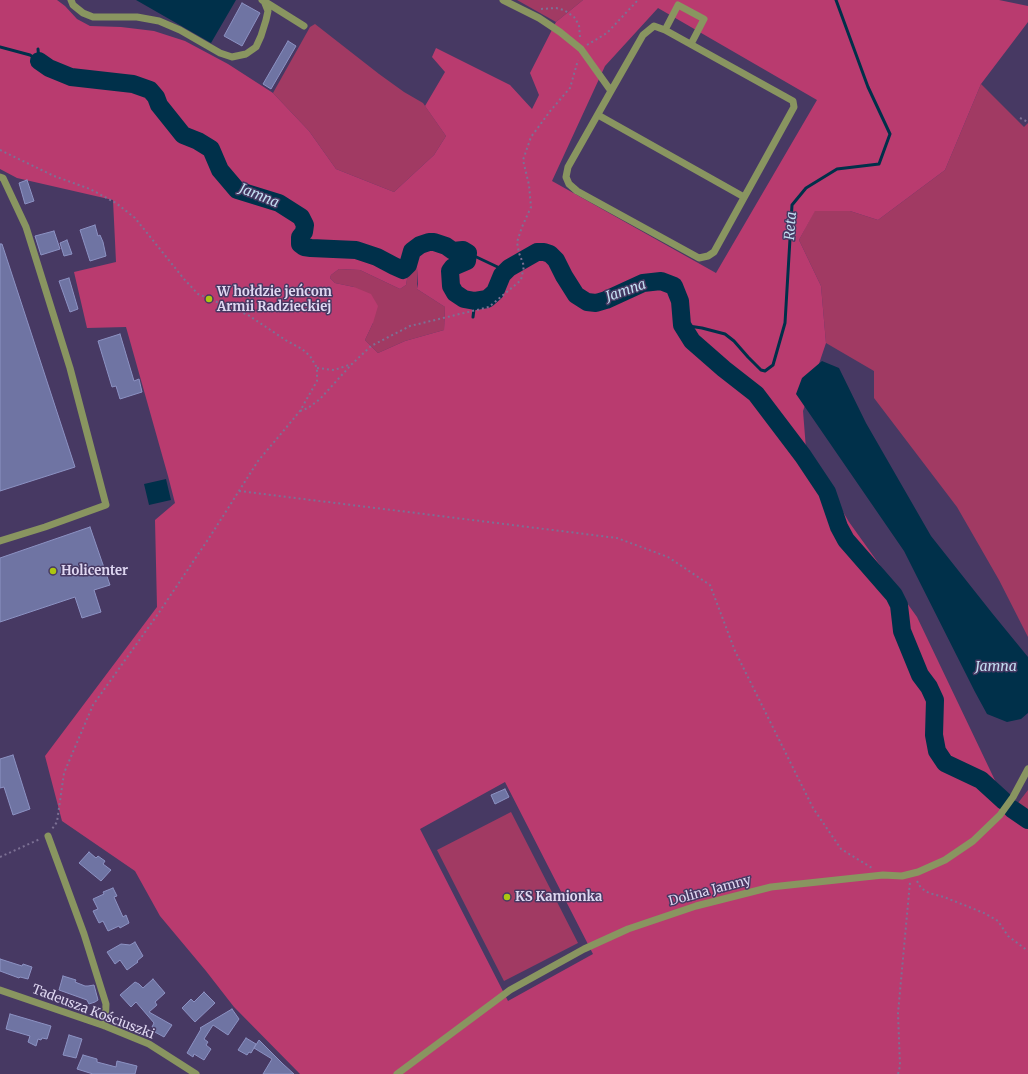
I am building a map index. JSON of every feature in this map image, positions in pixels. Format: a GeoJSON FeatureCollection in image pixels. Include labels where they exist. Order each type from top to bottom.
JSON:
{"type":"FeatureCollection","features":[{"type":"Feature","properties":{"kind":"street"},"geometry":{"type":"LineString","coordinates":[[71,0],[73,5],[83,13],[93,17],[137,16],[159,21],[180,30],[220,53],[232,57],[246,54],[256,47],[261,36],[268,11],[263,1]]}},
{"type":"Feature","properties":{"kind":"street"},"geometry":{"type":"LineString","coordinates":[[503,0],[539,18],[560,32],[581,49],[611,91]]}},
{"type":"Feature","properties":{"kind":"street"},"geometry":{"type":"LineString","coordinates":[[263,1],[304,26]]}},
{"type":"Feature","properties":{"kind":"street"},"geometry":{"type":"LineString","coordinates":[[665,30],[678,6],[704,19],[691,44]]}},
{"type":"Feature","properties":{"kind":"street"},"geometry":{"type":"LineString","coordinates":[[654,26],[665,30],[691,44],[793,101],[794,107],[714,252],[708,256],[699,258],[577,191],[569,184],[566,176],[568,167],[643,35],[654,26]]}},
{"type":"Feature","properties":{"kind":"street"},"geometry":{"type":"LineString","coordinates":[[598,115],[744,197]]}},
{"type":"Feature","properties":{"kind":"street"},"geometry":{"type":"LineString","coordinates":[[0,177],[2,178],[29,234],[70,368],[106,505],[45,527],[0,541]]}},
{"type":"Feature","properties":{"kind":"street","name":"Dolina Jamny"},"geometry":{"type":"LineString","coordinates":[[397,1074],[510,990],[584,949],[628,929],[696,906],[771,887],[883,875],[902,876],[918,872],[945,860],[973,841],[1000,815],[1013,797],[1028,768]]}},
{"type":"Feature","properties":{"kind":"street"},"geometry":{"type":"LineString","coordinates":[[48,836],[84,934],[106,1004],[105,1026]]}},
{"type":"Feature","properties":{"kind":"street","name":"Tadeusza Kościuszki"},"geometry":{"type":"LineString","coordinates":[[0,990],[105,1026],[149,1044],[196,1074]]}},
{"type":"Feature","properties":{"kind":"path"},"geometry":{"type":"LineString","coordinates":[[581,49],[607,33],[638,0]]}},
{"type":"Feature","properties":{"kind":"path"},"geometry":{"type":"LineString","coordinates":[[300,411],[308,408],[320,398],[371,346],[410,326],[489,307],[521,280],[524,266],[517,242],[531,207],[529,185],[523,160],[531,137],[570,88],[581,49],[579,25],[574,17],[564,10],[556,8],[526,12]]}},
{"type":"Feature","properties":{"kind":"path"},"geometry":{"type":"LineString","coordinates":[[1020,118],[1028,122]]}},
{"type":"Feature","properties":{"kind":"path"},"geometry":{"type":"LineString","coordinates":[[0,150],[54,176],[90,189],[116,203],[135,218],[184,279],[198,294],[248,315],[287,341],[302,349],[310,356],[317,368],[316,381],[300,411],[258,461],[158,614],[93,705],[64,773],[57,822],[48,836],[0,857]]}},
{"type":"Feature","properties":{"kind":"path"},"geometry":{"type":"LineString","coordinates":[[317,368],[334,370],[352,364]]}},
{"type":"Feature","properties":{"kind":"path"},"geometry":{"type":"LineString","coordinates":[[239,491],[617,538],[668,558],[710,585],[736,651],[813,808],[841,849],[883,875]]}},
{"type":"Feature","properties":{"kind":"path"},"geometry":{"type":"LineString","coordinates":[[912,874],[921,888],[929,893],[944,897],[984,913],[998,922],[1008,936],[1028,951]]}},
{"type":"Feature","properties":{"kind":"path"},"geometry":{"type":"LineString","coordinates":[[898,1074],[900,1066],[898,1013],[909,891],[912,874]]}},
{"type":"Feature","properties":{"kind":"shaded area"},"geometry":{"type":"Polygon","coordinates":[[[0,0],[57,0],[77,19],[90,26],[121,27],[154,31],[185,41],[228,64],[273,93],[309,131],[336,169],[394,192],[434,155],[446,136],[425,106],[445,72],[432,57],[436,48],[510,85],[532,109],[539,95],[530,73],[556,22],[583,0],[999,0],[1028,6],[1028,22],[981,84],[945,170],[878,220],[850,211],[815,211],[799,240],[821,286],[826,343],[803,411],[806,449],[849,522],[917,617],[1012,816],[1028,827],[1028,1074],[300,1074],[234,1007],[160,916],[135,871],[62,821],[45,756],[157,607],[155,520],[175,503],[126,327],[87,328],[74,272],[116,262],[113,200],[17,178],[0,169],[0,0]],[[658,8],[605,66],[552,181],[716,273],[817,100],[658,8]],[[417,267],[408,273],[406,285],[400,289],[360,270],[339,269],[331,275],[330,278],[335,283],[354,287],[371,294],[378,306],[373,323],[365,340],[378,353],[405,341],[444,330],[445,307],[417,289],[417,267]],[[505,782],[420,829],[508,1001],[593,954],[505,782]]]}},
{"type":"Feature","properties":{"kind":"shaded area"},"geometry":{"type":"Polygon","coordinates":[[[517,0],[583,0],[556,22],[517,0]]]}},
{"type":"Feature","properties":{"kind":"shaded area"},"geometry":{"type":"Polygon","coordinates":[[[315,24],[379,74],[404,92],[423,103],[446,136],[434,155],[394,192],[336,169],[309,131],[273,93],[310,27],[315,24]]]}},
{"type":"Feature","properties":{"kind":"shaded area"},"geometry":{"type":"Polygon","coordinates":[[[981,84],[1024,127],[1028,123],[1028,637],[999,580],[957,507],[874,398],[874,371],[826,343],[821,286],[799,240],[815,210],[850,211],[878,220],[945,170],[981,84]]]}},
{"type":"Feature","properties":{"kind":"shaded area"},"geometry":{"type":"Polygon","coordinates":[[[417,266],[417,289],[445,307],[444,330],[405,341],[378,353],[365,340],[373,323],[354,287],[335,283],[330,278],[331,275],[339,269],[360,270],[400,289],[406,285],[408,273],[417,266]]]}},
{"type":"Feature","properties":{"kind":"shaded area"},"geometry":{"type":"Polygon","coordinates":[[[1028,790],[1028,812],[1018,803],[1028,790]]]}},
{"type":"Feature","properties":{"kind":"shaded area","name":"KS Kamionka"},"geometry":{"type":"Polygon","coordinates":[[[511,812],[578,943],[504,981],[437,850],[511,812]]]}},
{"type":"Feature","properties":{"kind":"water"},"geometry":{"type":"Polygon","coordinates":[[[136,0],[236,0],[211,43],[136,0]]]}},
{"type":"Feature","properties":{"kind":"water","name":"Jamna"},"geometry":{"type":"Polygon","coordinates":[[[822,361],[839,368],[866,423],[931,536],[1028,657],[1028,713],[1021,719],[1007,722],[987,714],[904,551],[796,394],[802,378],[822,361]]]}},
{"type":"Feature","properties":{"kind":"water"},"geometry":{"type":"Polygon","coordinates":[[[166,479],[171,500],[149,505],[144,484],[166,479]]]}},
{"type":"Feature","properties":{"kind":"building"},"geometry":{"type":"Polygon","coordinates":[[[242,3],[260,13],[242,46],[224,36],[242,3]]]}},
{"type":"Feature","properties":{"kind":"building"},"geometry":{"type":"Polygon","coordinates":[[[288,41],[296,46],[271,89],[263,84],[288,41]]]}},
{"type":"Feature","properties":{"kind":"building"},"geometry":{"type":"Polygon","coordinates":[[[27,180],[34,201],[25,204],[19,183],[27,180]]]}},
{"type":"Feature","properties":{"kind":"building"},"geometry":{"type":"Polygon","coordinates":[[[95,225],[98,236],[100,235],[103,242],[106,256],[90,261],[80,230],[95,225]]]}},
{"type":"Feature","properties":{"kind":"building"},"geometry":{"type":"Polygon","coordinates":[[[54,231],[60,249],[41,255],[35,236],[54,231]]]}},
{"type":"Feature","properties":{"kind":"building"},"geometry":{"type":"Polygon","coordinates":[[[67,240],[72,254],[64,256],[60,243],[67,240]]]}},
{"type":"Feature","properties":{"kind":"building"},"geometry":{"type":"Polygon","coordinates":[[[0,244],[2,244],[75,467],[0,491],[0,244]]]}},
{"type":"Feature","properties":{"kind":"building"},"geometry":{"type":"Polygon","coordinates":[[[69,278],[78,309],[70,312],[59,281],[69,278]]]}},
{"type":"Feature","properties":{"kind":"building"},"geometry":{"type":"Polygon","coordinates":[[[120,334],[134,381],[139,379],[142,392],[120,399],[116,386],[112,387],[98,341],[120,334]]]}},
{"type":"Feature","properties":{"kind":"building","name":"Holicenter"},"geometry":{"type":"Polygon","coordinates":[[[90,527],[110,585],[94,590],[101,612],[82,618],[75,597],[0,622],[0,558],[90,527]]]}},
{"type":"Feature","properties":{"kind":"building"},"geometry":{"type":"Polygon","coordinates":[[[13,755],[30,809],[13,815],[4,787],[0,788],[0,759],[13,755]]]}},
{"type":"Feature","properties":{"kind":"building"},"geometry":{"type":"Polygon","coordinates":[[[505,789],[509,797],[495,804],[491,795],[505,789]]]}},
{"type":"Feature","properties":{"kind":"building"},"geometry":{"type":"Polygon","coordinates":[[[89,852],[96,858],[98,856],[105,861],[103,864],[111,870],[101,881],[79,863],[89,852]]]}},
{"type":"Feature","properties":{"kind":"building"},"geometry":{"type":"Polygon","coordinates":[[[113,888],[117,896],[114,897],[123,917],[126,915],[129,923],[120,928],[119,926],[108,931],[103,921],[99,923],[93,911],[98,909],[93,899],[104,894],[103,892],[113,888]]]}},
{"type":"Feature","properties":{"kind":"building"},"geometry":{"type":"Polygon","coordinates":[[[135,942],[143,956],[137,961],[138,962],[127,970],[120,960],[115,964],[107,952],[121,944],[130,945],[135,942]]]}},
{"type":"Feature","properties":{"kind":"building"},"geometry":{"type":"Polygon","coordinates":[[[0,959],[22,966],[23,964],[32,967],[28,979],[19,978],[0,971],[0,959]]]}},
{"type":"Feature","properties":{"kind":"building"},"geometry":{"type":"Polygon","coordinates":[[[63,976],[76,980],[75,982],[85,986],[94,985],[98,1000],[89,1004],[87,1000],[59,990],[63,976]]]}},
{"type":"Feature","properties":{"kind":"building"},"geometry":{"type":"Polygon","coordinates":[[[153,979],[165,993],[155,1002],[157,1005],[149,1012],[172,1025],[164,1037],[153,1031],[155,1029],[152,1027],[154,1023],[136,1002],[131,1007],[120,995],[135,982],[143,988],[153,979]]]}},
{"type":"Feature","properties":{"kind":"building"},"geometry":{"type":"Polygon","coordinates":[[[204,992],[215,1003],[195,1022],[182,1008],[191,999],[194,1002],[204,992]]]}},
{"type":"Feature","properties":{"kind":"building"},"geometry":{"type":"Polygon","coordinates":[[[232,1009],[239,1019],[228,1035],[213,1025],[204,1039],[208,1042],[206,1045],[211,1049],[204,1060],[194,1054],[193,1057],[187,1053],[201,1029],[200,1028],[232,1009]]]}},
{"type":"Feature","properties":{"kind":"building"},"geometry":{"type":"Polygon","coordinates":[[[10,1014],[51,1026],[47,1039],[38,1039],[36,1046],[28,1042],[30,1036],[6,1029],[10,1014]]]}},
{"type":"Feature","properties":{"kind":"building"},"geometry":{"type":"Polygon","coordinates":[[[69,1035],[82,1039],[76,1058],[63,1055],[69,1035]]]}},
{"type":"Feature","properties":{"kind":"building"},"geometry":{"type":"Polygon","coordinates":[[[246,1038],[256,1044],[251,1053],[249,1052],[247,1055],[238,1050],[246,1038]]]}},
{"type":"Feature","properties":{"kind":"building"},"geometry":{"type":"Polygon","coordinates":[[[259,1040],[294,1074],[263,1074],[272,1059],[254,1048],[259,1040]]]}},
{"type":"Feature","properties":{"kind":"building"},"geometry":{"type":"Polygon","coordinates":[[[83,1055],[97,1059],[97,1062],[116,1067],[117,1061],[137,1066],[135,1074],[93,1074],[77,1069],[83,1055]]]}},
{"type":"Feature","properties":{"kind":"waterway","name":"Reta"},"geometry":{"type":"LineString","coordinates":[[682,325],[725,334],[734,341],[761,370],[765,371],[773,365],[785,323],[792,205],[806,188],[837,169],[879,164],[890,134],[868,87],[836,0]]}},
{"type":"Feature","properties":{"kind":"waterway","name":"Jamna"},"geometry":{"type":"LineString","coordinates":[[0,47],[30,55],[39,61]]}},
{"type":"Feature","properties":{"kind":"waterway"},"geometry":{"type":"LineString","coordinates":[[38,49],[39,61]]}},
{"type":"Feature","properties":{"kind":"waterway","name":"Jamna"},"geometry":{"type":"LineString","coordinates":[[39,61],[49,68],[71,77],[133,84],[150,90],[156,97],[159,105],[183,135],[198,141],[211,149],[220,170],[237,190],[279,203],[301,217],[305,225],[304,232],[300,237],[300,244],[304,247],[356,250],[377,257],[403,270],[408,265],[412,251],[420,245],[434,242],[446,246],[453,251],[463,250],[468,253],[467,261],[453,267],[450,271],[451,286],[455,293],[464,299],[475,301],[487,299],[495,292],[502,275],[509,268],[537,252],[550,254],[556,260],[576,295],[587,302],[596,303],[606,300],[643,283],[661,281],[674,286],[680,301],[682,325],[692,341],[756,394],[803,456],[827,492],[839,527],[846,540],[894,595],[899,605],[902,631],[920,675],[929,687],[935,700],[934,735],[937,751],[945,763],[981,780],[1004,801]]}},
{"type":"Feature","properties":{"kind":"waterway"},"geometry":{"type":"LineString","coordinates":[[468,253],[506,271]]}},
{"type":"Feature","properties":{"kind":"waterway"},"geometry":{"type":"LineString","coordinates":[[473,317],[475,301]]}},
{"type":"Feature","properties":{"kind":"waterway","name":"Jamna"},"geometry":{"type":"LineString","coordinates":[[1012,809],[1028,820]]}},
{"type":"Feature","properties":{"kind":"place","name":"W hołdzie jeńcom Armii Radzieckiej"},"geometry":{"type":"Point","coordinates":[209,299]}},
{"type":"Feature","properties":{"kind":"place","name":"Holicenter"},"geometry":{"type":"Point","coordinates":[53,571]}},
{"type":"Feature","properties":{"kind":"place","name":"KS Kamionka"},"geometry":{"type":"Point","coordinates":[507,897]}}]}
